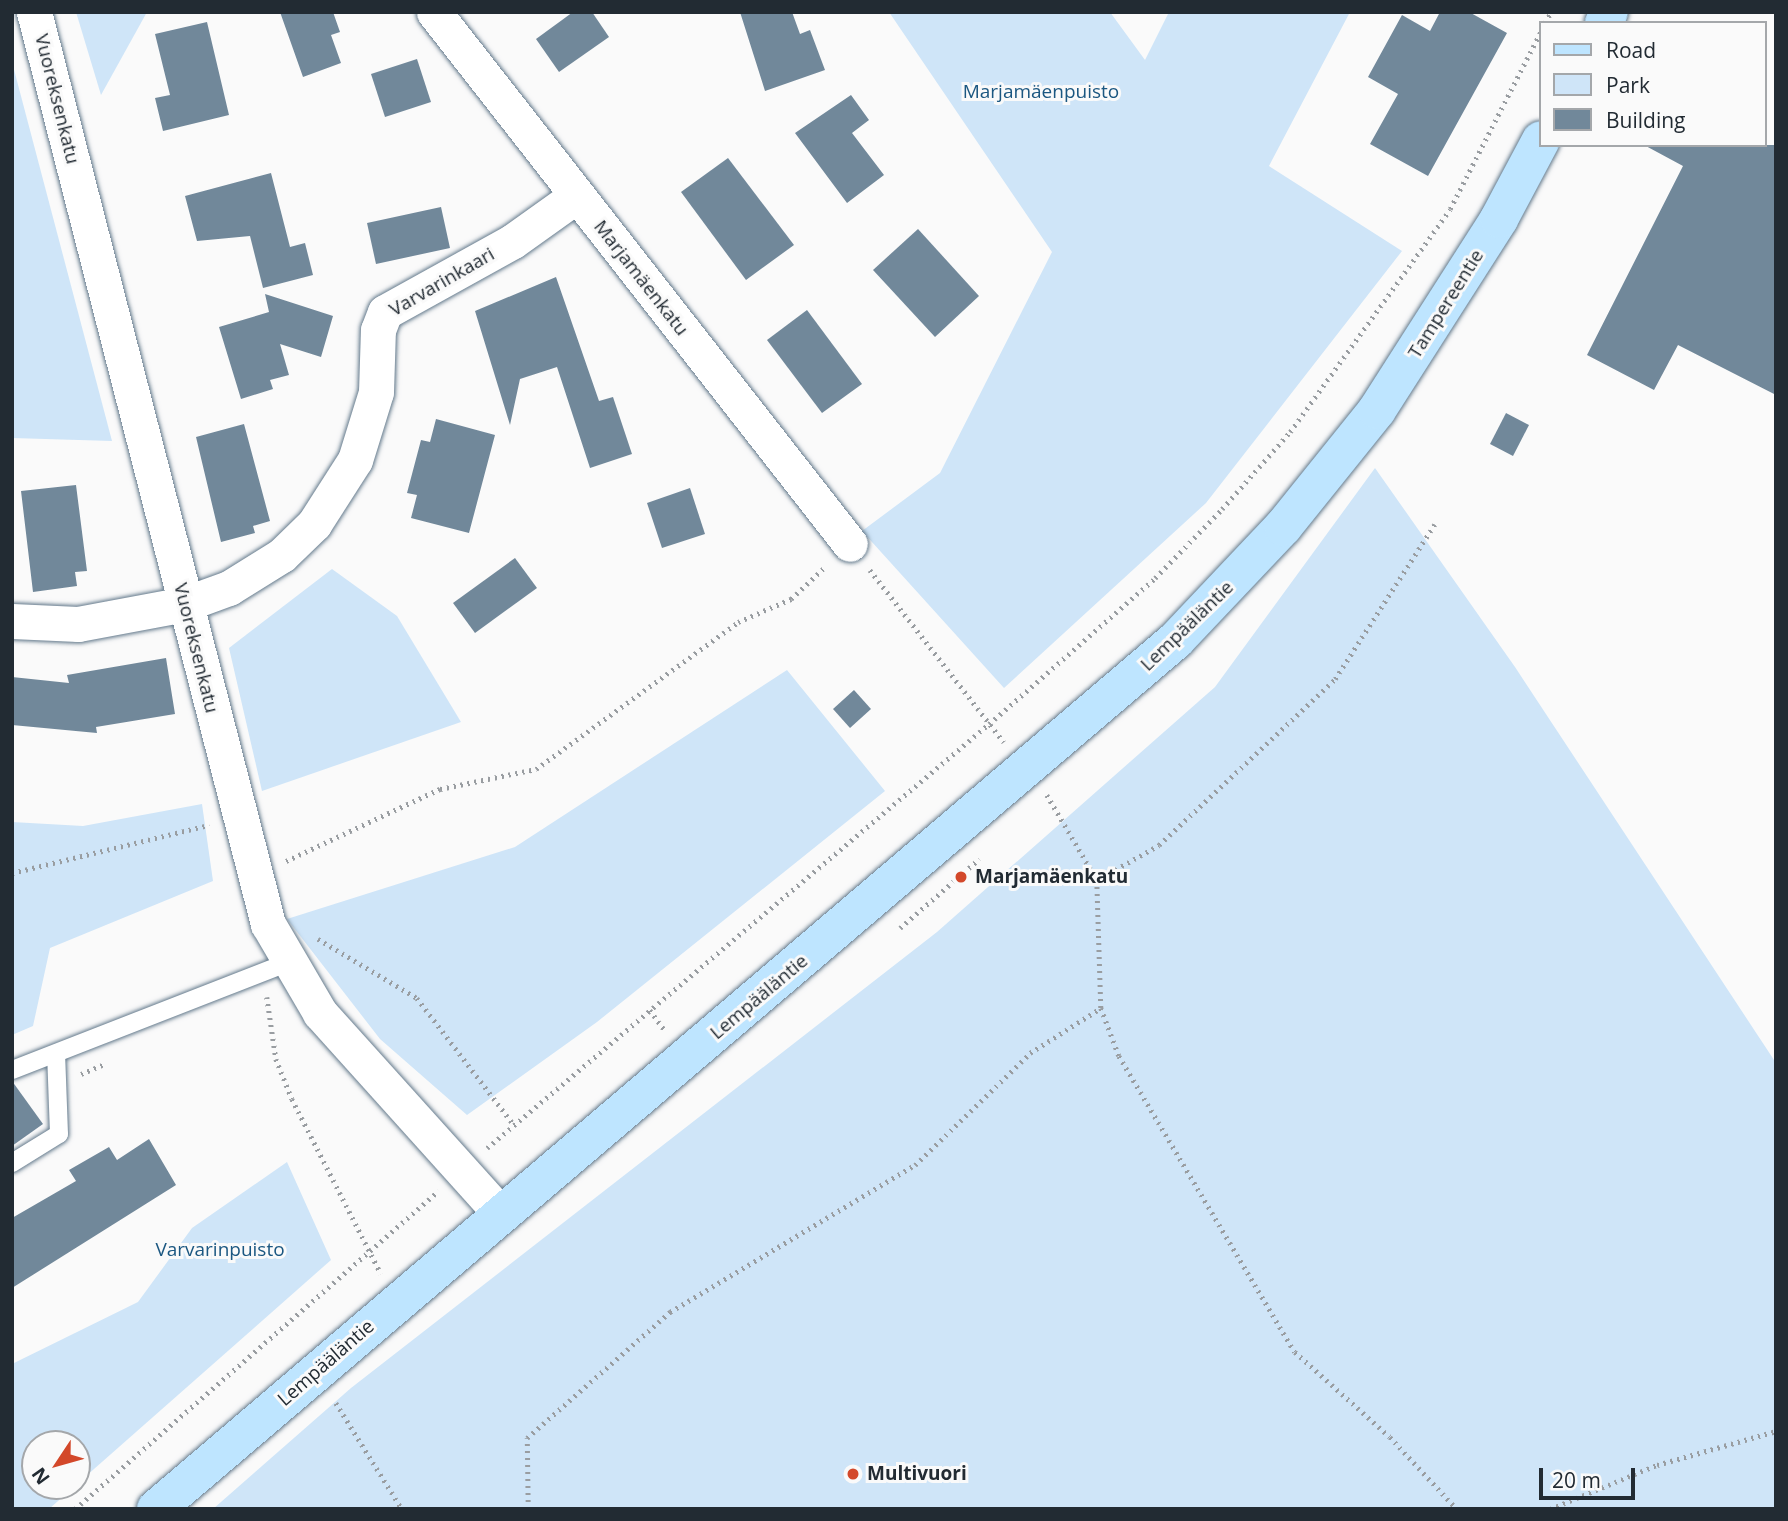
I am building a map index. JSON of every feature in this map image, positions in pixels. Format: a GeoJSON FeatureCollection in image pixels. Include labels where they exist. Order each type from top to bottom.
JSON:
{"type":"FeatureCollection","features":[{"type":"Feature","properties":{"kind":"main road","name":"Tampereentie"},"geometry":{"type":"LineString","coordinates":[[1339,462],[1439,316],[1540,142]]}},
{"type":"Feature","properties":{"kind":"main road","name":"Lempääläntie"},"geometry":{"type":"LineString","coordinates":[[156,1509],[499,1212],[933,853],[1176,640],[1339,462]]}},
{"type":"Feature","properties":{"kind":"street","name":"Vuoreksenkatu"},"geometry":{"type":"LineString","coordinates":[[34,12],[253,877],[268,924],[287,963],[354,1055],[499,1212]]}},
{"type":"Feature","properties":{"kind":"street","name":"Marjamäenkatu"},"geometry":{"type":"LineString","coordinates":[[434,12],[850,544]]}},
{"type":"Feature","properties":{"kind":"street","name":"Varvarinkaari"},"geometry":{"type":"LineString","coordinates":[[12,621],[78,624],[185,604],[229,588],[282,555],[337,494],[367,428],[385,312],[513,241],[576,197]]}},
{"type":"Feature","properties":{"kind":"lane"},"geometry":{"type":"LineString","coordinates":[[12,1070],[287,963]]}},
{"type":"Feature","properties":{"kind":"lane"},"geometry":{"type":"LineString","coordinates":[[12,1163],[59,1134],[56,1054]]}},
{"type":"Feature","properties":{"kind":"path"},"geometry":{"type":"LineString","coordinates":[[75,1509],[462,1169],[989,724],[1156,578],[1290,432],[1450,209],[1540,33]]}},
{"type":"Feature","properties":{"kind":"path"},"geometry":{"type":"LineString","coordinates":[[1097,880],[1159,845],[1335,679],[1436,524]]}},
{"type":"Feature","properties":{"kind":"path"},"geometry":{"type":"LineString","coordinates":[[253,877],[440,789],[536,769],[738,622],[791,599],[850,544],[989,724]]}},
{"type":"Feature","properties":{"kind":"path"},"geometry":{"type":"LineString","coordinates":[[1050,800],[1097,880],[1101,1008],[1119,1056],[1295,1352],[1390,1437],[1457,1509]]}},
{"type":"Feature","properties":{"kind":"path"},"geometry":{"type":"LineString","coordinates":[[12,873],[218,823]]}},
{"type":"Feature","properties":{"kind":"path"},"geometry":{"type":"LineString","coordinates":[[900,928],[979,859]]}},
{"type":"Feature","properties":{"kind":"path"},"geometry":{"type":"LineString","coordinates":[[268,924],[282,919],[417,998],[514,1125]]}},
{"type":"Feature","properties":{"kind":"path"},"geometry":{"type":"LineString","coordinates":[[528,1509],[527,1438],[670,1312],[915,1165],[1030,1054],[1101,1008]]}},
{"type":"Feature","properties":{"kind":"path"},"geometry":{"type":"LineString","coordinates":[[650,1010],[667,1032]]}},
{"type":"Feature","properties":{"kind":"path"},"geometry":{"type":"LineString","coordinates":[[316,1372],[402,1509]]}},
{"type":"Feature","properties":{"kind":"path"},"geometry":{"type":"LineString","coordinates":[[1550,1509],[1657,1465],[1776,1431]]}},
{"type":"Feature","properties":{"kind":"green space"},"geometry":{"type":"Polygon","coordinates":[[[76,12],[147,12],[101,95],[76,12]]]}},
{"type":"Feature","properties":{"kind":"green space","name":"Marjamäenpuisto"},"geometry":{"type":"Polygon","coordinates":[[[889,12],[1110,12],[1145,60],[1169,12],[1350,12],[1269,166],[1402,251],[1206,503],[1004,688],[862,531],[940,473],[1052,252],[889,12]]]}},
{"type":"Feature","properties":{"kind":"green space"},"geometry":{"type":"Polygon","coordinates":[[[12,62],[112,441],[12,438],[12,62]]]}},
{"type":"Feature","properties":{"kind":"green space"},"geometry":{"type":"Polygon","coordinates":[[[1375,468],[1515,667],[1776,1063],[1776,1509],[213,1509],[351,1388],[937,932],[1215,687],[1375,468]]]}},
{"type":"Feature","properties":{"kind":"green space"},"geometry":{"type":"Polygon","coordinates":[[[332,569],[397,616],[461,722],[262,791],[229,648],[332,569]]]}},
{"type":"Feature","properties":{"kind":"green space"},"geometry":{"type":"Polygon","coordinates":[[[787,670],[885,791],[597,1022],[467,1115],[380,1039],[287,919],[515,847],[787,670]]]}},
{"type":"Feature","properties":{"kind":"green space"},"geometry":{"type":"Polygon","coordinates":[[[202,804],[213,881],[50,948],[33,1026],[12,1035],[12,822],[83,826],[202,804]]]}},
{"type":"Feature","properties":{"kind":"green space","name":"Varvarinpuisto"},"geometry":{"type":"Polygon","coordinates":[[[287,1162],[331,1260],[91,1472],[91,1430],[21,1430],[21,1500],[59,1500],[49,1509],[12,1509],[12,1364],[138,1302],[192,1228],[287,1162]]]}},
{"type":"Feature","properties":{"kind":"building"},"geometry":{"type":"Polygon","coordinates":[[[280,12],[333,12],[340,32],[331,35],[341,63],[303,77],[280,12]]]}},
{"type":"Feature","properties":{"kind":"building"},"geometry":{"type":"Polygon","coordinates":[[[573,12],[592,12],[609,37],[559,72],[536,39],[573,12]]]}},
{"type":"Feature","properties":{"kind":"building"},"geometry":{"type":"Polygon","coordinates":[[[740,12],[792,12],[800,34],[810,30],[825,70],[765,91],[740,12]]]}},
{"type":"Feature","properties":{"kind":"building"},"geometry":{"type":"Polygon","coordinates":[[[1440,12],[1469,12],[1507,33],[1428,176],[1370,144],[1398,94],[1368,77],[1402,15],[1430,31],[1440,12]]]}},
{"type":"Feature","properties":{"kind":"building"},"geometry":{"type":"Polygon","coordinates":[[[207,22],[229,115],[163,131],[155,98],[170,95],[155,34],[207,22]]]}},
{"type":"Feature","properties":{"kind":"building"},"geometry":{"type":"Polygon","coordinates":[[[417,59],[431,102],[385,117],[371,74],[417,59]]]}},
{"type":"Feature","properties":{"kind":"building"},"geometry":{"type":"Polygon","coordinates":[[[851,95],[869,120],[852,133],[884,175],[847,203],[795,133],[851,95]]]}},
{"type":"Feature","properties":{"kind":"building"},"geometry":{"type":"Polygon","coordinates":[[[1776,145],[1776,395],[1678,345],[1654,390],[1587,355],[1683,166],[1648,147],[1776,145]]]}},
{"type":"Feature","properties":{"kind":"building"},"geometry":{"type":"Polygon","coordinates":[[[728,158],[794,245],[746,280],[681,192],[728,158]]]}},
{"type":"Feature","properties":{"kind":"building"},"geometry":{"type":"Polygon","coordinates":[[[271,173],[290,247],[305,243],[313,275],[263,288],[250,236],[197,241],[185,196],[271,173]]]}},
{"type":"Feature","properties":{"kind":"building"},"geometry":{"type":"Polygon","coordinates":[[[441,207],[450,248],[376,264],[367,223],[441,207]]]}},
{"type":"Feature","properties":{"kind":"building"},"geometry":{"type":"Polygon","coordinates":[[[918,229],[979,296],[935,337],[873,270],[918,229]]]}},
{"type":"Feature","properties":{"kind":"building"},"geometry":{"type":"Polygon","coordinates":[[[556,277],[599,401],[613,397],[632,454],[590,468],[557,367],[520,379],[510,425],[475,311],[556,277]]]}},
{"type":"Feature","properties":{"kind":"building"},"geometry":{"type":"Polygon","coordinates":[[[265,294],[333,316],[321,357],[280,344],[289,375],[270,380],[273,389],[241,399],[219,327],[269,312],[265,294]]]}},
{"type":"Feature","properties":{"kind":"building"},"geometry":{"type":"Polygon","coordinates":[[[807,310],[862,384],[822,413],[767,340],[807,310]]]}},
{"type":"Feature","properties":{"kind":"building"},"geometry":{"type":"Polygon","coordinates":[[[1506,413],[1529,425],[1513,456],[1490,444],[1506,413]]]}},
{"type":"Feature","properties":{"kind":"building"},"geometry":{"type":"Polygon","coordinates":[[[436,419],[495,435],[469,533],[411,518],[417,495],[407,493],[421,440],[430,442],[436,419]]]}},
{"type":"Feature","properties":{"kind":"building"},"geometry":{"type":"Polygon","coordinates":[[[244,424],[270,521],[253,526],[255,533],[221,542],[196,437],[244,424]]]}},
{"type":"Feature","properties":{"kind":"building"},"geometry":{"type":"Polygon","coordinates":[[[76,485],[87,571],[75,572],[77,586],[33,592],[21,491],[76,485]]]}},
{"type":"Feature","properties":{"kind":"building"},"geometry":{"type":"Polygon","coordinates":[[[690,488],[705,534],[662,548],[647,503],[690,488]]]}},
{"type":"Feature","properties":{"kind":"building"},"geometry":{"type":"Polygon","coordinates":[[[515,558],[537,588],[475,633],[453,603],[515,558]]]}},
{"type":"Feature","properties":{"kind":"building"},"geometry":{"type":"Polygon","coordinates":[[[166,658],[175,714],[96,727],[97,733],[12,725],[12,677],[69,683],[67,675],[166,658]]]}},
{"type":"Feature","properties":{"kind":"building"},"geometry":{"type":"Polygon","coordinates":[[[854,690],[871,709],[850,728],[833,709],[854,690]]]}},
{"type":"Feature","properties":{"kind":"building"},"geometry":{"type":"Polygon","coordinates":[[[12,1081],[43,1124],[12,1146],[12,1081]]]}},
{"type":"Feature","properties":{"kind":"building"},"geometry":{"type":"Polygon","coordinates":[[[149,1139],[176,1185],[12,1288],[12,1218],[76,1181],[69,1170],[109,1147],[117,1160],[149,1139]]]}},
{"type":"Feature","properties":{"kind":"place","name":"Marjamäenkatu"},"geometry":{"type":"Point","coordinates":[961,877]}},
{"type":"Feature","properties":{"kind":"place","name":"Multivuori"},"geometry":{"type":"Point","coordinates":[853,1474]}}]}
